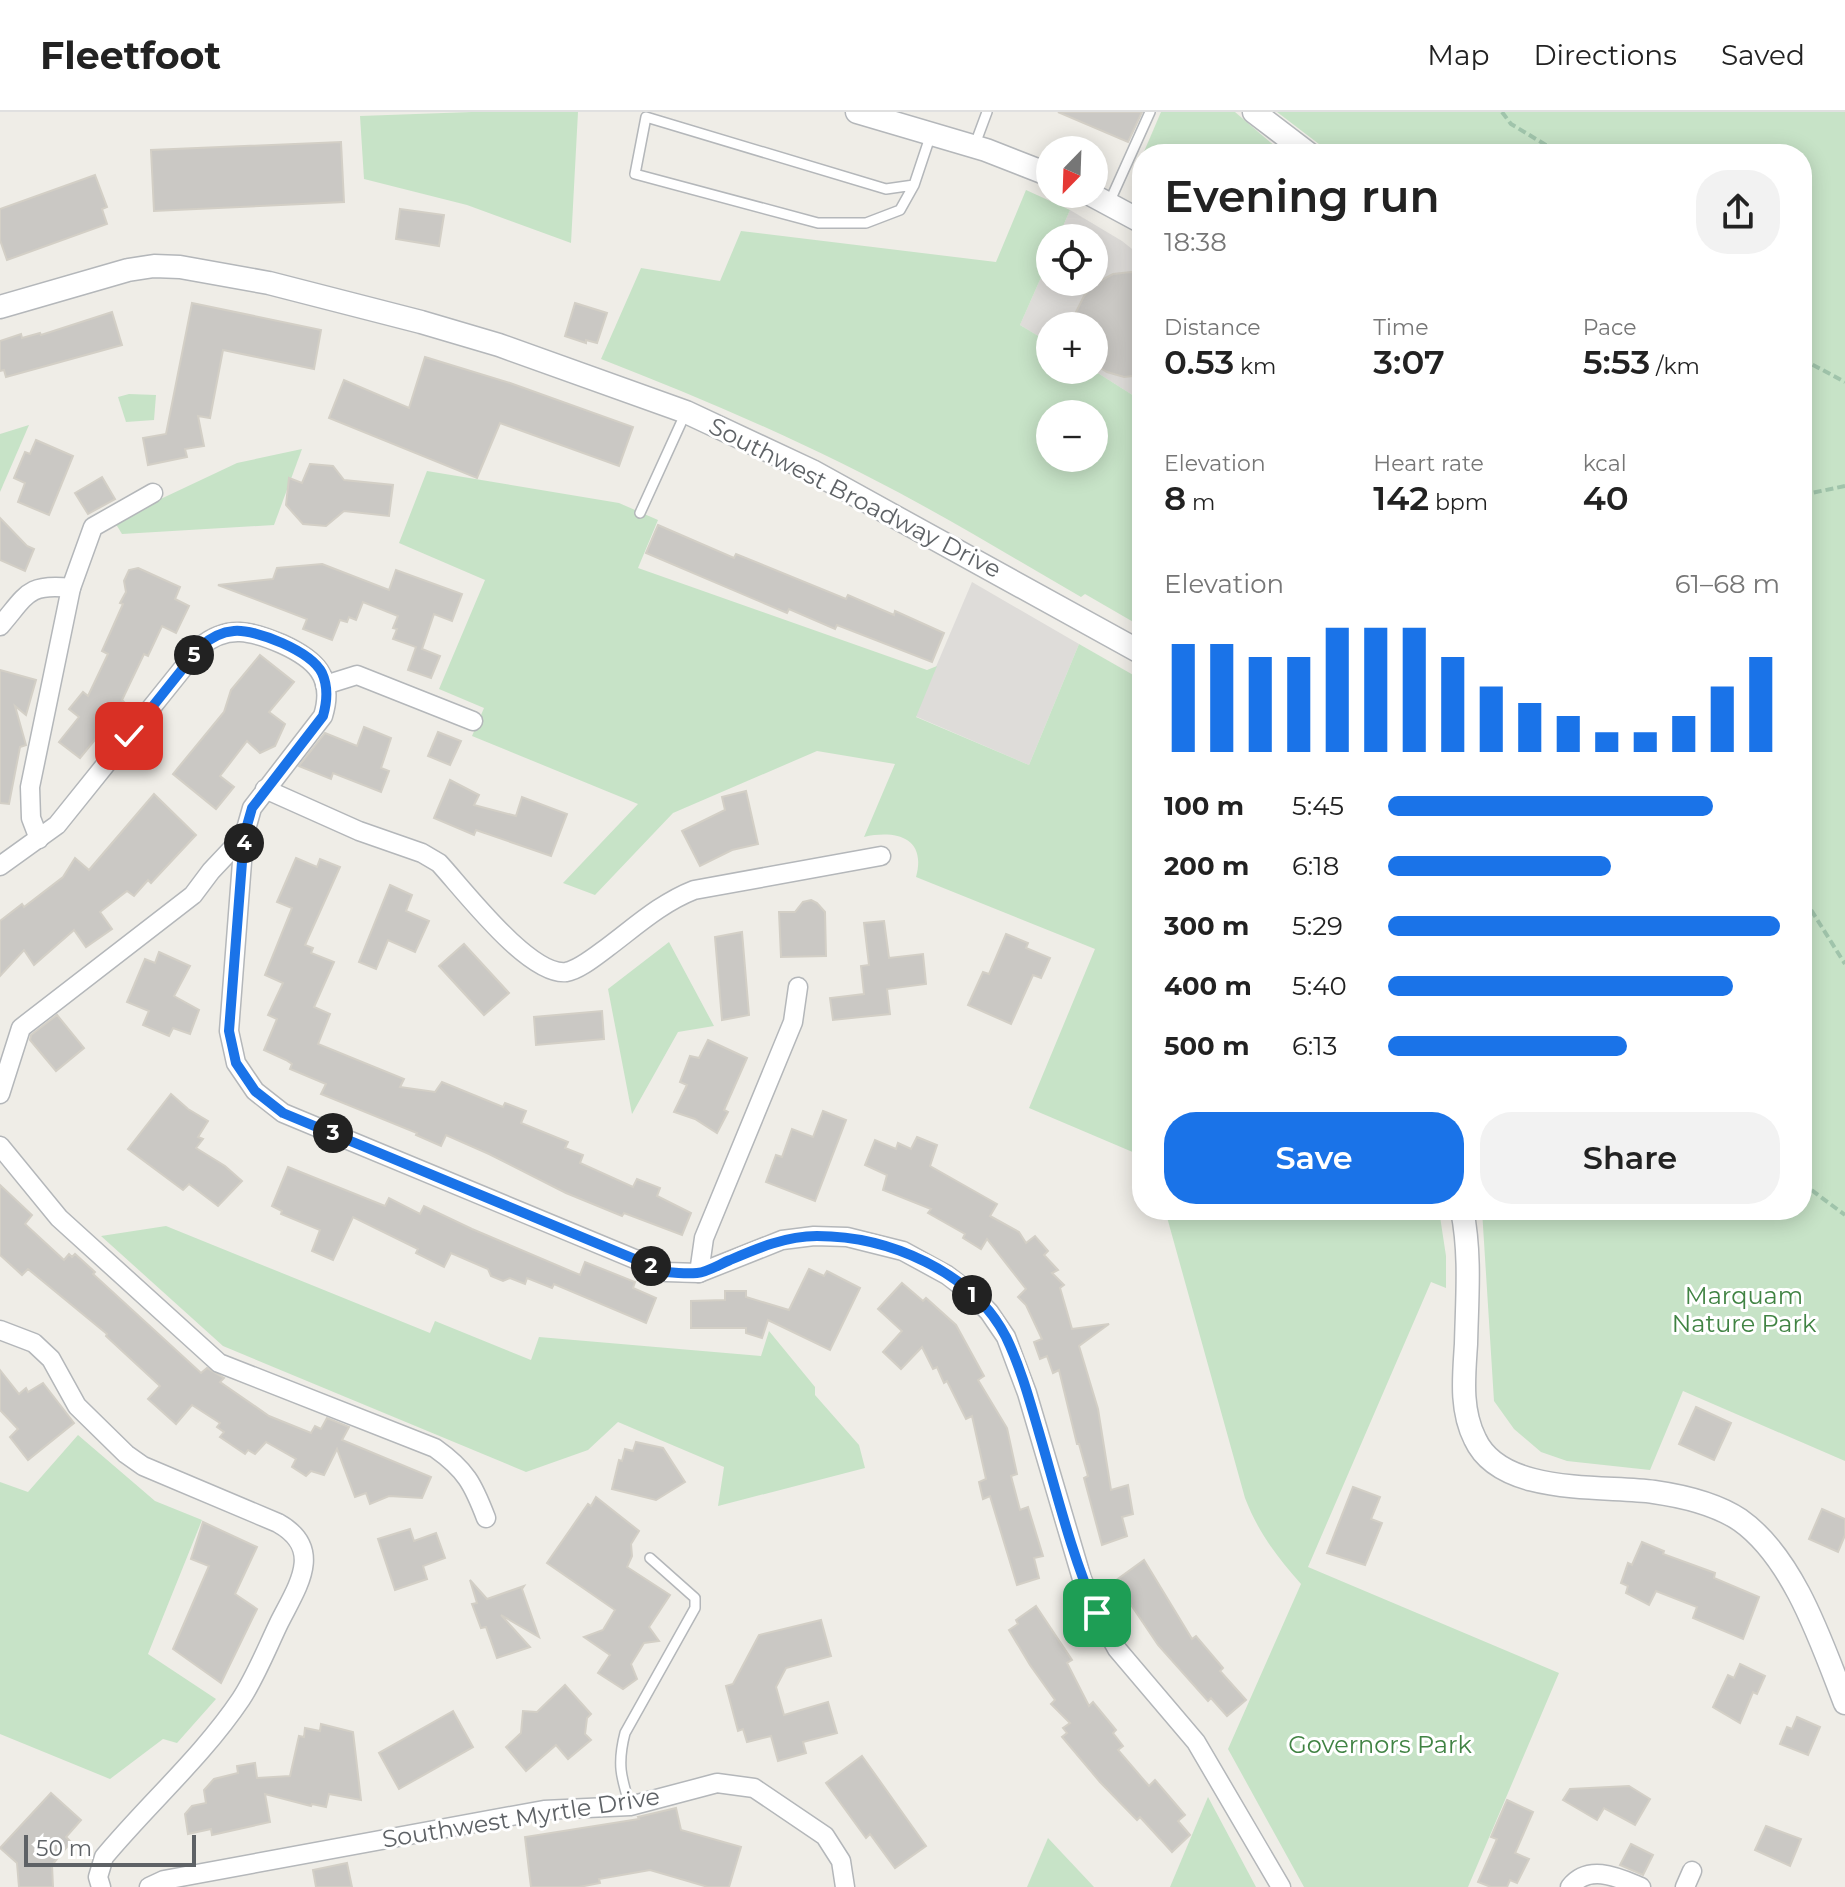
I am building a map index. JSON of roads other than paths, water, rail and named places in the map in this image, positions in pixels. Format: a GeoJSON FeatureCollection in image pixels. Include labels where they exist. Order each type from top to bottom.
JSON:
{"type":"FeatureCollection","features":[{"type":"Feature","properties":{"kind":"street"},"geometry":{"type":"LineString","coordinates":[[857,112],[974,147],[1036,170]]}},
{"type":"Feature","properties":{"kind":"street"},"geometry":{"type":"LineString","coordinates":[[1254,112],[1296,144]]}},
{"type":"Feature","properties":{"kind":"street"},"geometry":{"type":"LineString","coordinates":[[1108,203],[1132,217]]}},
{"type":"Feature","properties":{"kind":"street","name":"Southwest Broadway Drive"},"geometry":{"type":"LineString","coordinates":[[0,307],[128,270],[154,266],[208,270],[421,322],[499,345],[686,412],[812,471],[1132,647]]}},
{"type":"Feature","properties":{"kind":"street"},"geometry":{"type":"LineString","coordinates":[[39,839],[31,818],[30,787],[71,588],[93,527],[153,493]]}},
{"type":"Feature","properties":{"kind":"street"},"geometry":{"type":"LineString","coordinates":[[0,626],[32,590],[47,585],[71,588]]}},
{"type":"Feature","properties":{"kind":"street"},"geometry":{"type":"LineString","coordinates":[[0,866],[57,825],[200,647],[211,638],[243,631],[297,651],[315,664],[325,685],[326,707],[319,724],[252,808],[244,836],[229,1031],[236,1063],[255,1091],[283,1113],[666,1272],[699,1273],[782,1240],[814,1236],[847,1237],[882,1245],[923,1261],[968,1291],[989,1312],[1006,1337],[1027,1393],[1082,1579],[1097,1613],[1117,1649],[1196,1742],[1281,1887]]}},
{"type":"Feature","properties":{"kind":"street"},"geometry":{"type":"LineString","coordinates":[[325,685],[357,675],[473,721]]}},
{"type":"Feature","properties":{"kind":"street"},"geometry":{"type":"LineString","coordinates":[[265,789],[359,831],[422,853],[439,863],[523,955],[548,970],[567,972],[599,954],[670,900],[694,890],[881,856]]}},
{"type":"Feature","properties":{"kind":"street"},"geometry":{"type":"LineString","coordinates":[[0,1094],[21,1028],[193,895],[244,836]]}},
{"type":"Feature","properties":{"kind":"street"},"geometry":{"type":"LineString","coordinates":[[699,1273],[704,1238],[793,1022],[798,987]]}},
{"type":"Feature","properties":{"kind":"street"},"geometry":{"type":"LineString","coordinates":[[0,1146],[59,1218],[219,1363],[435,1448],[459,1465],[474,1485],[486,1518]]}},
{"type":"Feature","properties":{"kind":"street"},"geometry":{"type":"LineString","coordinates":[[1463,1220],[1468,1263],[1464,1397],[1470,1428],[1484,1454],[1509,1472],[1536,1480],[1674,1495],[1714,1507],[1738,1519],[1770,1549],[1787,1572],[1819,1638],[1845,1703]]}},
{"type":"Feature","properties":{"kind":"street"},"geometry":{"type":"LineString","coordinates":[[0,1330],[34,1343],[51,1359],[77,1406],[126,1454],[159,1473],[278,1523],[290,1530],[303,1547],[303,1571],[242,1698],[104,1857],[98,1877],[101,1887]]}},
{"type":"Feature","properties":{"kind":"street","name":"Southwest Myrtle Drive"},"geometry":{"type":"LineString","coordinates":[[149,1887],[164,1880],[544,1810],[630,1806],[717,1783],[754,1788],[825,1836],[841,1861],[845,1887]]}},
{"type":"Feature","properties":{"kind":"street"},"geometry":{"type":"LineString","coordinates":[[1572,1884],[1590,1874],[1604,1873],[1641,1887]]}},
{"type":"Feature","properties":{"kind":"lane"},"geometry":{"type":"LineString","coordinates":[[974,147],[987,112]]}},
{"type":"Feature","properties":{"kind":"lane"},"geometry":{"type":"LineString","coordinates":[[1108,185],[1150,112]]}},
{"type":"Feature","properties":{"kind":"lane"},"geometry":{"type":"LineString","coordinates":[[914,185],[886,189],[646,117],[635,174],[818,223],[866,223],[900,210],[914,185],[931,134]]}},
{"type":"Feature","properties":{"kind":"lane"},"geometry":{"type":"LineString","coordinates":[[640,513],[686,412]]}},
{"type":"Feature","properties":{"kind":"lane"},"geometry":{"type":"LineString","coordinates":[[630,1806],[619,1773],[625,1733],[695,1608],[695,1598],[650,1558]]}},
{"type":"Feature","properties":{"kind":"park label","name":"Marquam Nature Park"},"geometry":{"type":"Point","coordinates":[1744,1310]}},
{"type":"Feature","properties":{"kind":"park label","name":"Governors Park"},"geometry":{"type":"Point","coordinates":[1380,1745]}}]}
